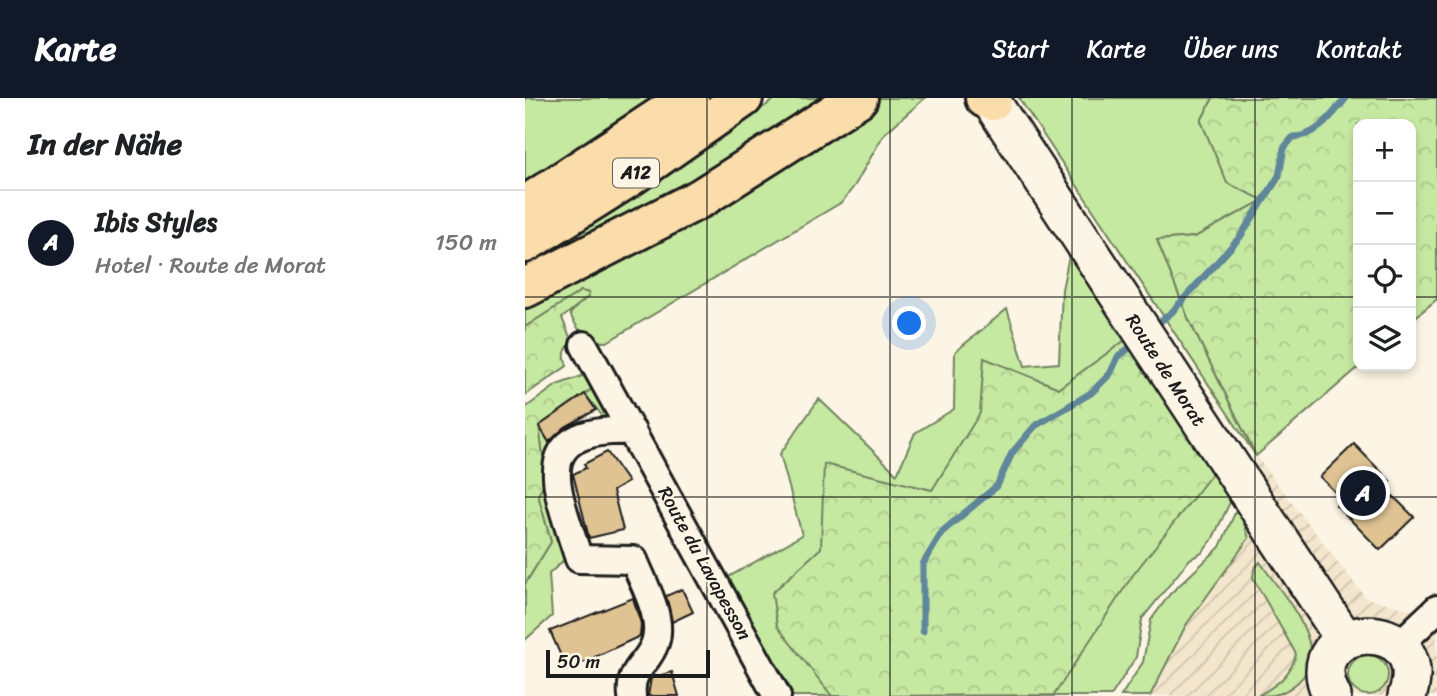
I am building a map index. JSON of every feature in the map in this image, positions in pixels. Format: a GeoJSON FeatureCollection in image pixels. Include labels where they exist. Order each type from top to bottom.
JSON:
{"type":"FeatureCollection","features":[{"type":"Feature","properties":{"kind":"highway","name":"A12"},"geometry":{"type":"LineString","coordinates":[[525,206],[689,98]]}},
{"type":"Feature","properties":{"kind":"highway","name":"A12"},"geometry":{"type":"LineString","coordinates":[[525,243],[638,172],[743,98]]}},
{"type":"Feature","properties":{"kind":"highway"},"geometry":{"type":"LineString","coordinates":[[525,288],[665,218],[801,136],[858,98]]}},
{"type":"Feature","properties":{"kind":"main road","name":"Route de Morat"},"geometry":{"type":"LineString","coordinates":[[989,99],[1345,640]]}},
{"type":"Feature","properties":{"kind":"main road"},"geometry":{"type":"LineString","coordinates":[[1327,695],[1328,663],[1334,650],[1345,640],[1358,634],[1373,632],[1387,636],[1399,645],[1410,662],[1412,675],[1407,696]]}},
{"type":"Feature","properties":{"kind":"street","name":"Route du Lavapesson"},"geometry":{"type":"LineString","coordinates":[[584,345],[777,696]]}},
{"type":"Feature","properties":{"kind":"street"},"geometry":{"type":"LineString","coordinates":[[632,431],[604,430],[579,436],[560,452],[556,481],[579,559],[634,560],[657,622],[655,643],[630,680],[632,696]]}},
{"type":"Feature","properties":{"kind":"street"},"geometry":{"type":"LineString","coordinates":[[1399,645],[1437,609]]}},
{"type":"Feature","properties":{"kind":"shaded area"},"geometry":{"type":"Polygon","coordinates":[[[1256,456],[1366,598],[1437,616],[1437,696],[1126,696],[1229,544],[1256,456]]]}},
{"type":"Feature","properties":{"kind":"green space"},"geometry":{"type":"Polygon","coordinates":[[[525,98],[654,98],[525,182],[525,98]]]}},
{"type":"Feature","properties":{"kind":"green space"},"geometry":{"type":"Polygon","coordinates":[[[777,98],[850,98],[525,269],[777,98]]]}},
{"type":"Feature","properties":{"kind":"green space"},"geometry":{"type":"Polygon","coordinates":[[[874,98],[925,98],[884,134],[855,185],[842,202],[607,342],[588,338],[573,320],[570,314],[589,293],[581,291],[525,327],[525,303],[874,98]]]}},
{"type":"Feature","properties":{"kind":"green space"},"geometry":{"type":"Polygon","coordinates":[[[1019,98],[1213,98],[1201,121],[1264,200],[1195,237],[1157,240],[1189,320],[1256,456],[1019,98]]]}},
{"type":"Feature","properties":{"kind":"green space"},"geometry":{"type":"Polygon","coordinates":[[[1213,98],[1437,98],[1437,299],[1416,317],[1416,119],[1353,119],[1354,371],[1256,456],[1189,320],[1157,240],[1195,237],[1263,200],[1227,183],[1201,121],[1213,98]]]}},
{"type":"Feature","properties":{"kind":"green space"},"geometry":{"type":"Polygon","coordinates":[[[1069,256],[1229,488],[1233,496],[1212,540],[1202,553],[1190,559],[1142,619],[1136,657],[1111,696],[789,696],[727,578],[802,535],[780,454],[819,399],[897,474],[915,433],[954,409],[955,352],[1007,309],[1025,366],[1059,363],[1062,289],[1069,256]]]}},
{"type":"Feature","properties":{"kind":"green space"},"geometry":{"type":"Polygon","coordinates":[[[581,291],[589,293],[588,297],[562,318],[572,342],[565,353],[567,366],[525,395],[525,327],[581,291]]]}},
{"type":"Feature","properties":{"kind":"green space"},"geometry":{"type":"Polygon","coordinates":[[[1131,336],[1218,466],[1133,575],[1054,695],[832,696],[777,626],[772,593],[821,548],[824,464],[932,490],[980,413],[984,358],[1059,388],[1131,336]]]}},
{"type":"Feature","properties":{"kind":"green space"},"geometry":{"type":"Polygon","coordinates":[[[588,376],[596,386],[539,426],[546,479],[538,495],[551,542],[525,584],[525,408],[557,385],[588,376]]]}},
{"type":"Feature","properties":{"kind":"green space"},"geometry":{"type":"Polygon","coordinates":[[[596,386],[614,420],[608,423],[585,394],[596,386]]]}},
{"type":"Feature","properties":{"kind":"green space"},"geometry":{"type":"Polygon","coordinates":[[[539,426],[554,451],[566,558],[549,574],[552,616],[525,640],[525,584],[551,542],[538,495],[546,479],[539,426]]]}},
{"type":"Feature","properties":{"kind":"green space"},"geometry":{"type":"Polygon","coordinates":[[[1238,506],[1249,538],[1186,625],[1150,696],[1121,696],[1143,662],[1151,620],[1170,594],[1220,547],[1238,506]]]}},
{"type":"Feature","properties":{"kind":"green space"},"geometry":{"type":"Polygon","coordinates":[[[1260,562],[1291,604],[1308,637],[1310,654],[1308,669],[1298,682],[1284,692],[1270,696],[1258,696],[1287,674],[1296,654],[1253,578],[1254,569],[1260,562]]]}},
{"type":"Feature","properties":{"kind":"green space"},"geometry":{"type":"Polygon","coordinates":[[[1368,655],[1382,661],[1388,675],[1382,689],[1368,695],[1354,689],[1348,675],[1354,661],[1368,655]]]}},
{"type":"Feature","properties":{"kind":"building"},"geometry":{"type":"Polygon","coordinates":[[[585,394],[596,410],[565,427],[549,442],[539,426],[585,394]]]}},
{"type":"Feature","properties":{"kind":"building"},"geometry":{"type":"Polygon","coordinates":[[[1354,444],[1390,481],[1384,487],[1414,517],[1380,550],[1336,505],[1342,499],[1320,477],[1354,444]]]}},
{"type":"Feature","properties":{"kind":"building"},"geometry":{"type":"Polygon","coordinates":[[[607,452],[628,482],[613,491],[623,530],[589,538],[573,474],[586,468],[584,464],[607,452]]]}},
{"type":"Feature","properties":{"kind":"building"},"geometry":{"type":"Polygon","coordinates":[[[682,589],[693,612],[672,622],[666,596],[682,589]]]}},
{"type":"Feature","properties":{"kind":"building"},"geometry":{"type":"Polygon","coordinates":[[[633,598],[641,624],[640,636],[567,670],[550,631],[633,598]]]}},
{"type":"Feature","properties":{"kind":"building"},"geometry":{"type":"Polygon","coordinates":[[[672,672],[679,696],[648,696],[651,678],[672,672]]]}},
{"type":"Feature","properties":{"kind":"waterway"},"geometry":{"type":"LineString","coordinates":[[1152,328],[1172,312],[1240,237],[1279,176],[1284,148],[1293,137],[1317,129],[1346,98]]}},
{"type":"Feature","properties":{"kind":"waterway"},"geometry":{"type":"LineString","coordinates":[[923,631],[923,564],[943,531],[997,486],[1012,453],[1035,426],[1091,393],[1110,374],[1118,357],[1138,341]]}},
{"type":"Feature","properties":{"kind":"place","name":"Ibis Styles"},"geometry":{"type":"Point","coordinates":[1363,493]}}]}
